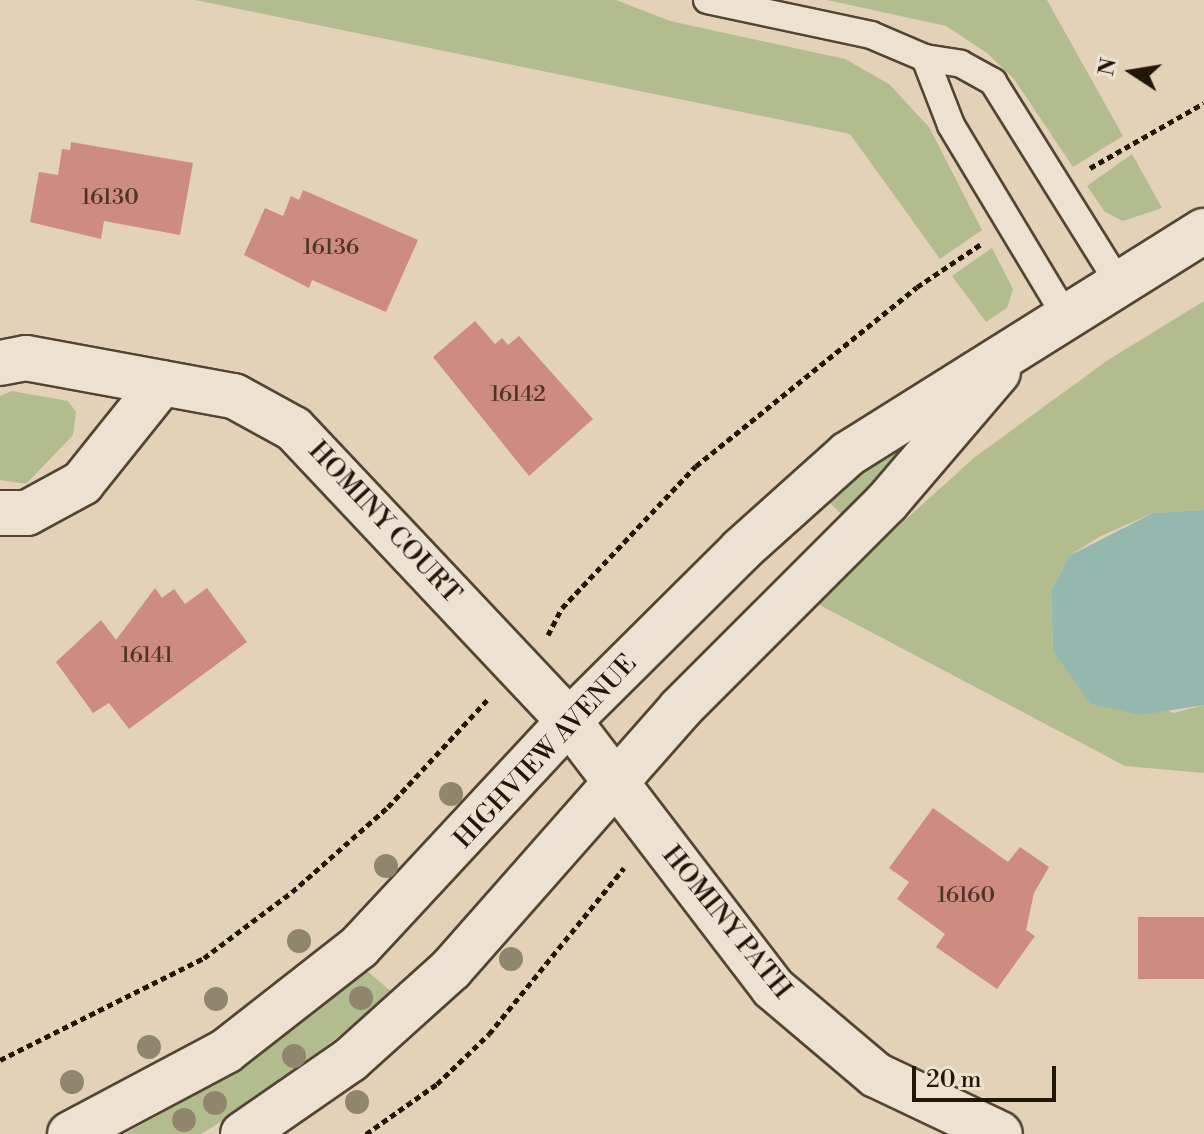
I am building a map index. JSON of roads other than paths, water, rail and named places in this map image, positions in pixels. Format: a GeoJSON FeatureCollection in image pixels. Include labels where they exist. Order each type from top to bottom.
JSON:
{"type":"FeatureCollection","features":[{"type":"Feature","properties":{"kind":"street","name":"HIGHVIEW AVENUE"},"geometry":{"type":"LineString","coordinates":[[70,1134],[171,1084],[297,1000],[421,887],[569,721],[741,550],[848,454],[1068,320],[1204,231]]}},
{"type":"Feature","properties":{"kind":"street","name":"HIGHVIEW AVENUE"},"geometry":{"type":"LineString","coordinates":[[243,1134],[350,1060],[408,1009],[527,889],[680,709],[897,492],[1012,354]]}},
{"type":"Feature","properties":{"kind":"street","name":"HOMINY COURT"},"geometry":{"type":"LineString","coordinates":[[0,363],[26,358],[234,396],[294,429],[569,721]]}},
{"type":"Feature","properties":{"kind":"street"},"geometry":{"type":"LineString","coordinates":[[0,513],[27,513],[82,483],[162,383]]}},
{"type":"Feature","properties":{"kind":"street","name":"HOMINY PATH"},"geometry":{"type":"LineString","coordinates":[[569,721],[773,988],[822,1035],[889,1082],[1000,1134]]}},
{"type":"Feature","properties":{"kind":"lane"},"geometry":{"type":"LineString","coordinates":[[707,0],[871,35],[925,58],[961,64],[993,82],[1120,285]]}},
{"type":"Feature","properties":{"kind":"lane"},"geometry":{"type":"LineString","coordinates":[[925,58],[951,125],[1068,320]]}},
{"type":"Feature","properties":{"kind":"water"},"geometry":{"type":"Polygon","coordinates":[[[1204,510],[1204,705],[1141,715],[1091,704],[1053,651],[1051,591],[1069,556],[1153,513],[1204,510]]]}}]}
